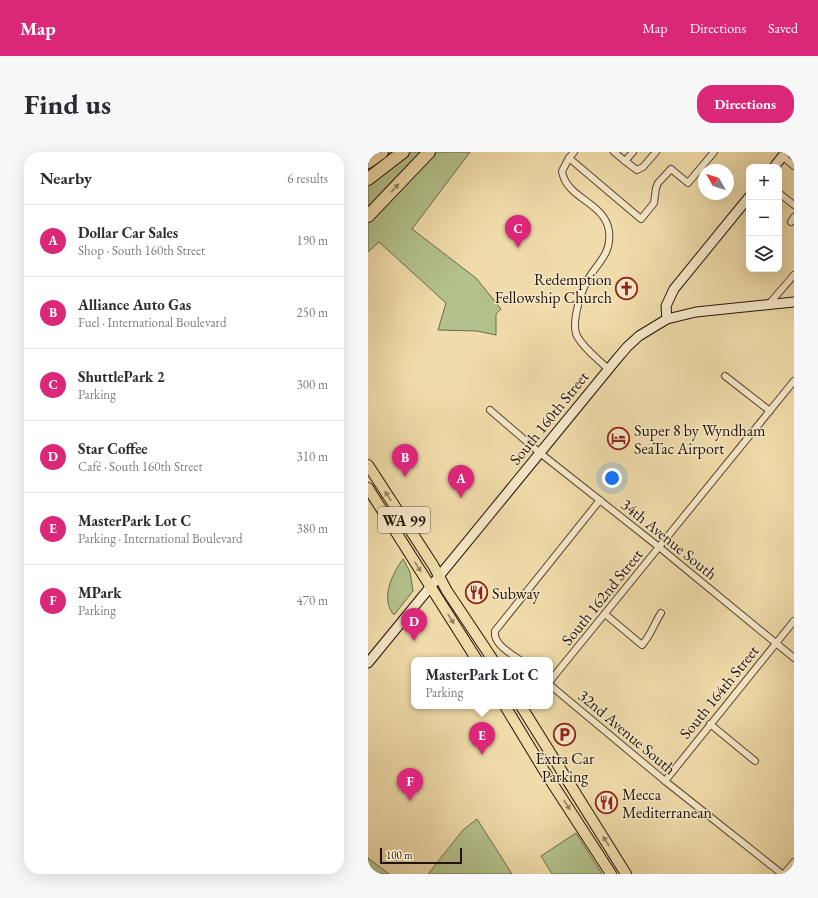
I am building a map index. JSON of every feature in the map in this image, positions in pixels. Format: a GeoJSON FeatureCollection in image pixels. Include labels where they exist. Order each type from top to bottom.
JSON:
{"type":"FeatureCollection","features":[{"type":"Feature","properties":{"kind":"highway"},"geometry":{"type":"LineString","coordinates":[[368,162],[382,152]]}},
{"type":"Feature","properties":{"kind":"highway"},"geometry":{"type":"LineString","coordinates":[[368,179],[403,152]]}},
{"type":"Feature","properties":{"kind":"highway"},"geometry":{"type":"LineString","coordinates":[[368,216],[429,152]]}},
{"type":"Feature","properties":{"kind":"main road"},"geometry":{"type":"LineString","coordinates":[[776,164],[784,154]]}},
{"type":"Feature","properties":{"kind":"main road"},"geometry":{"type":"LineString","coordinates":[[667,319],[666,306],[674,289],[747,200]]}},
{"type":"Feature","properties":{"kind":"main road","name":"South 160th Street"},"geometry":{"type":"LineString","coordinates":[[368,663],[627,347],[640,336],[667,319],[696,312],[794,302]]}},
{"type":"Feature","properties":{"kind":"main road","name":"WA 99"},"geometry":{"type":"LineString","coordinates":[[368,465],[490,657]]}},
{"type":"Feature","properties":{"kind":"main road","name":"WA 99"},"geometry":{"type":"LineString","coordinates":[[368,488],[475,657]]}},
{"type":"Feature","properties":{"kind":"main road"},"geometry":{"type":"LineString","coordinates":[[507,709],[545,772],[611,874]]}},
{"type":"Feature","properties":{"kind":"main road"},"geometry":{"type":"LineString","coordinates":[[523,709],[626,874]]}},
{"type":"Feature","properties":{"kind":"street"},"geometry":{"type":"LineString","coordinates":[[574,152],[562,171],[565,181],[569,187],[598,210],[604,218],[609,237],[606,253],[585,284],[574,325],[578,337],[584,346],[608,370]]}},
{"type":"Feature","properties":{"kind":"street"},"geometry":{"type":"LineString","coordinates":[[614,152],[637,170],[640,170],[656,152]]}},
{"type":"Feature","properties":{"kind":"street"},"geometry":{"type":"LineString","coordinates":[[625,161],[633,152]]}},
{"type":"Feature","properties":{"kind":"street"},"geometry":{"type":"LineString","coordinates":[[569,158],[641,219],[654,203],[658,183],[671,169],[688,183],[714,152]]}},
{"type":"Feature","properties":{"kind":"street"},"geometry":{"type":"LineString","coordinates":[[784,154],[794,166]]}},
{"type":"Feature","properties":{"kind":"street"},"geometry":{"type":"LineString","coordinates":[[782,195],[794,205]]}},
{"type":"Feature","properties":{"kind":"street"},"geometry":{"type":"LineString","coordinates":[[769,304],[794,275]]}},
{"type":"Feature","properties":{"kind":"street"},"geometry":{"type":"LineString","coordinates":[[725,376],[770,411]]}},
{"type":"Feature","properties":{"kind":"street","name":"South 162nd Street"},"geometry":{"type":"LineString","coordinates":[[553,677],[794,381]]}},
{"type":"Feature","properties":{"kind":"street","name":"34th Avenue South"},"geometry":{"type":"LineString","coordinates":[[490,410],[540,453],[659,547],[794,658]]}},
{"type":"Feature","properties":{"kind":"street"},"geometry":{"type":"LineString","coordinates":[[516,657],[499,643],[494,635],[495,631],[600,500]]}},
{"type":"Feature","properties":{"kind":"street"},"geometry":{"type":"LineString","coordinates":[[605,614],[642,645],[649,637],[661,613]]}},
{"type":"Feature","properties":{"kind":"street","name":"South 164th Street"},"geometry":{"type":"LineString","coordinates":[[665,781],[794,621]]}},
{"type":"Feature","properties":{"kind":"street","name":"32nd Avenue South"},"geometry":{"type":"LineString","coordinates":[[553,688],[665,781],[783,874]]}},
{"type":"Feature","properties":{"kind":"street"},"geometry":{"type":"LineString","coordinates":[[710,724],[755,761]]}},
{"type":"Feature","properties":{"kind":"street"},"geometry":{"type":"LineString","coordinates":[[783,874],[794,862]]}},
{"type":"Feature","properties":{"kind":"green space"},"geometry":{"type":"Polygon","coordinates":[[[368,152],[470,152],[412,229],[476,278],[501,309],[496,314],[496,335],[477,331],[438,330],[446,303],[379,242],[368,252],[368,152]]]}},
{"type":"Feature","properties":{"kind":"green space"},"geometry":{"type":"Polygon","coordinates":[[[403,559],[410,572],[413,591],[394,615],[388,602],[389,587],[395,572],[403,559]]]}},
{"type":"Feature","properties":{"kind":"green space"},"geometry":{"type":"Polygon","coordinates":[[[477,819],[512,874],[428,874],[463,830],[477,819]]]}},
{"type":"Feature","properties":{"kind":"green space"},"geometry":{"type":"Polygon","coordinates":[[[576,833],[602,874],[552,874],[541,856],[576,833]]]}},
{"type":"Feature","properties":{"kind":"green space"},"geometry":{"type":"Polygon","coordinates":[[[368,858],[389,874],[368,874],[368,858]]]}},
{"type":"Feature","properties":{"kind":"place","name":"ShuttlePark 2"},"geometry":{"type":"Point","coordinates":[518,248]}},
{"type":"Feature","properties":{"kind":"place","name":"Redemption Fellowship Church"},"geometry":{"type":"Point","coordinates":[627,288]}},
{"type":"Feature","properties":{"kind":"place","name":"Super 8 by Wyndham SeaTac Airport"},"geometry":{"type":"Point","coordinates":[618,439]}},
{"type":"Feature","properties":{"kind":"place","name":"Alliance Auto Gas"},"geometry":{"type":"Point","coordinates":[405,477]}},
{"type":"Feature","properties":{"kind":"place","name":"Dollar Car Sales"},"geometry":{"type":"Point","coordinates":[461,498]}},
{"type":"Feature","properties":{"kind":"place","name":"Subway"},"geometry":{"type":"Point","coordinates":[477,593]}},
{"type":"Feature","properties":{"kind":"place","name":"Star Coffee"},"geometry":{"type":"Point","coordinates":[414,641]}},
{"type":"Feature","properties":{"kind":"place","name":"Extra Car Parking"},"geometry":{"type":"Point","coordinates":[565,735]}},
{"type":"Feature","properties":{"kind":"place","name":"MasterPark Lot C"},"geometry":{"type":"Point","coordinates":[482,755]}},
{"type":"Feature","properties":{"kind":"place","name":"MPark"},"geometry":{"type":"Point","coordinates":[410,801]}},
{"type":"Feature","properties":{"kind":"place","name":"Mecca Mediterranean"},"geometry":{"type":"Point","coordinates":[606,803]}}]}
